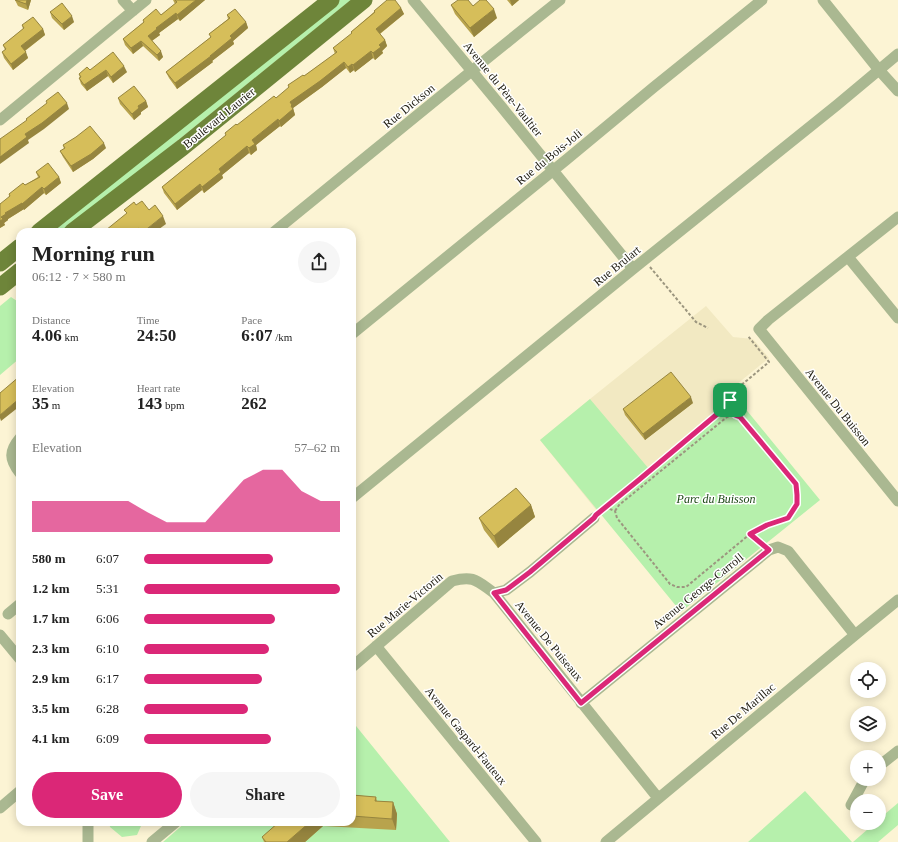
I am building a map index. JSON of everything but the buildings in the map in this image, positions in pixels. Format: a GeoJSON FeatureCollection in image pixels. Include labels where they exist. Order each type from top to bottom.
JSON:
{"type":"FeatureCollection","features":[{"type":"Feature","properties":{"kind":"main road","name":"Boulevard Laurier"},"geometry":{"type":"LineString","coordinates":[[44,228],[331,0]]}},
{"type":"Feature","properties":{"kind":"main road","name":"Boulevard Laurier"},"geometry":{"type":"LineString","coordinates":[[77,228],[182,147],[364,0]]}},
{"type":"Feature","properties":{"kind":"main road"},"geometry":{"type":"LineString","coordinates":[[0,263],[16,250]]}},
{"type":"Feature","properties":{"kind":"main road"},"geometry":{"type":"LineString","coordinates":[[0,287],[16,274]]}},
{"type":"Feature","properties":{"kind":"street"},"geometry":{"type":"LineString","coordinates":[[123,0],[133,11]]}},
{"type":"Feature","properties":{"kind":"street"},"geometry":{"type":"LineString","coordinates":[[0,120],[146,0]]}},
{"type":"Feature","properties":{"kind":"street","name":"Avenue du Père-Vaultier"},"geometry":{"type":"LineString","coordinates":[[412,0],[472,70],[633,269]]}},
{"type":"Feature","properties":{"kind":"street","name":"Rue Dickson"},"geometry":{"type":"LineString","coordinates":[[279,228],[560,0]]}},
{"type":"Feature","properties":{"kind":"street","name":"Rue du Bois-Joli"},"geometry":{"type":"LineString","coordinates":[[356,331],[762,0]]}},
{"type":"Feature","properties":{"kind":"street"},"geometry":{"type":"LineString","coordinates":[[823,0],[879,70],[898,91]]}},
{"type":"Feature","properties":{"kind":"street","name":"Rue Brulart"},"geometry":{"type":"LineString","coordinates":[[356,495],[898,54]]}},
{"type":"Feature","properties":{"kind":"street"},"geometry":{"type":"LineString","coordinates":[[898,217],[848,257],[898,318]]}},
{"type":"Feature","properties":{"kind":"street","name":"Avenue Du Buisson"},"geometry":{"type":"LineString","coordinates":[[848,257],[758,329],[898,501]]}},
{"type":"Feature","properties":{"kind":"street"},"geometry":{"type":"LineString","coordinates":[[16,444],[12,450],[12,457],[16,468]]}},
{"type":"Feature","properties":{"kind":"street"},"geometry":{"type":"LineString","coordinates":[[494,593],[506,590],[530,572],[594,518]]}},
{"type":"Feature","properties":{"kind":"street"},"geometry":{"type":"LineString","coordinates":[[769,550],[778,547],[788,551],[855,634]]}},
{"type":"Feature","properties":{"kind":"street","name":"Avenue George-Carroll"},"geometry":{"type":"LineString","coordinates":[[581,703],[769,550]]}},
{"type":"Feature","properties":{"kind":"street","name":"Rue Marie-Victorin"},"geometry":{"type":"LineString","coordinates":[[356,664],[452,581],[463,578],[476,580],[494,593]]}},
{"type":"Feature","properties":{"kind":"street","name":"Avenue De Puiseaux"},"geometry":{"type":"LineString","coordinates":[[494,593],[658,798]]}},
{"type":"Feature","properties":{"kind":"street","name":"Rue De Marillac"},"geometry":{"type":"LineString","coordinates":[[606,842],[855,634],[898,600]]}},
{"type":"Feature","properties":{"kind":"street"},"geometry":{"type":"LineString","coordinates":[[8,614],[16,607]]}},
{"type":"Feature","properties":{"kind":"street"},"geometry":{"type":"LineString","coordinates":[[1,639],[16,655]]}},
{"type":"Feature","properties":{"kind":"street","name":"Avenue Gaspard-Fauteux"},"geometry":{"type":"LineString","coordinates":[[376,646],[536,842]]}},
{"type":"Feature","properties":{"kind":"street"},"geometry":{"type":"LineString","coordinates":[[886,760],[898,751]]}},
{"type":"Feature","properties":{"kind":"street"},"geometry":{"type":"LineString","coordinates":[[0,808],[16,794]]}},
{"type":"Feature","properties":{"kind":"street"},"geometry":{"type":"LineString","coordinates":[[88,826],[88,842]]}},
{"type":"Feature","properties":{"kind":"street"},"geometry":{"type":"LineString","coordinates":[[152,842],[171,826]]}},
{"type":"Feature","properties":{"kind":"path"},"geometry":{"type":"LineString","coordinates":[[644,260],[696,322],[708,328]]}},
{"type":"Feature","properties":{"kind":"path"},"geometry":{"type":"LineString","coordinates":[[594,518],[728,405],[734,392],[769,362],[748,336]]}},
{"type":"Feature","properties":{"kind":"path"},"geometry":{"type":"LineString","coordinates":[[730,400],[736,409],[735,415]]}},
{"type":"Feature","properties":{"kind":"path"},"geometry":{"type":"LineString","coordinates":[[735,415],[740,417],[796,484],[797,504],[788,518],[767,525],[750,534],[686,587],[677,587],[670,584],[617,518],[615,511],[619,505],[727,417],[735,415]]}},
{"type":"Feature","properties":{"kind":"path"},"geometry":{"type":"LineString","coordinates":[[605,508],[615,511]]}},
{"type":"Feature","properties":{"kind":"path"},"geometry":{"type":"LineString","coordinates":[[750,534],[769,550]]}},
{"type":"Feature","properties":{"kind":"shaded area"},"geometry":{"type":"Polygon","coordinates":[[[706,306],[733,337],[753,339],[769,358],[725,394],[726,404],[597,511],[540,440],[706,306]]]}},
{"type":"Feature","properties":{"kind":"green space"},"geometry":{"type":"Polygon","coordinates":[[[339,0],[351,0],[129,180],[65,228],[52,228],[339,0]]]}},
{"type":"Feature","properties":{"kind":"green space"},"geometry":{"type":"Polygon","coordinates":[[[11,297],[16,300],[16,361],[0,375],[0,306],[11,297]]]}},
{"type":"Feature","properties":{"kind":"green space","name":"Parc du Buisson"},"geometry":{"type":"Polygon","coordinates":[[[735,396],[820,500],[681,612],[540,440],[590,399],[649,469],[735,396]]]}},
{"type":"Feature","properties":{"kind":"green space"},"geometry":{"type":"Polygon","coordinates":[[[356,726],[450,842],[163,842],[181,826],[356,826],[356,726]]]}},
{"type":"Feature","properties":{"kind":"green space"},"geometry":{"type":"Polygon","coordinates":[[[805,791],[852,842],[748,842],[805,791]]]}},
{"type":"Feature","properties":{"kind":"green space"},"geometry":{"type":"Polygon","coordinates":[[[898,803],[898,825],[878,842],[853,842],[867,830],[886,830],[886,813],[898,803]]]}},
{"type":"Feature","properties":{"kind":"green space"},"geometry":{"type":"Polygon","coordinates":[[[141,826],[137,835],[122,837],[110,827],[141,826]]]}},
{"type":"Feature","properties":{"kind":"route"},"geometry":{"type":"LineString","coordinates":[[730,400],[736,409],[735,415],[740,417],[796,484],[797,504],[788,518],[767,525],[750,534],[769,550],[581,703],[494,593],[506,590],[530,572],[728,405],[730,400]]}}]}
